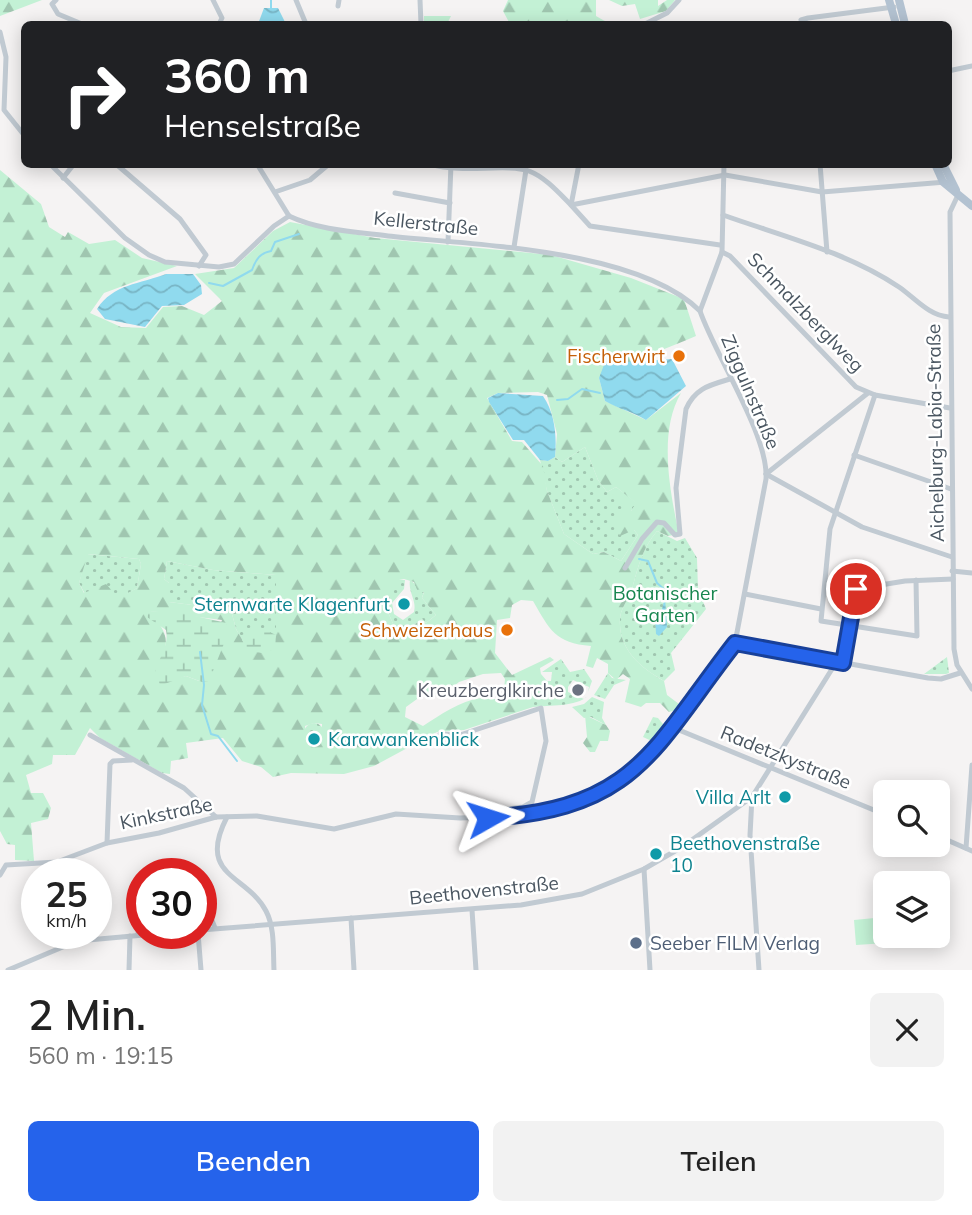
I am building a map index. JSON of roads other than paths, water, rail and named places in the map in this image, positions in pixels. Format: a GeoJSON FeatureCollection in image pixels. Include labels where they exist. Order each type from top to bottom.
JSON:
{"type":"FeatureCollection","features":[{"type":"Feature","properties":{"kind":"main road"},"geometry":{"type":"LineString","coordinates":[[895,3],[896,21]]}},
{"type":"Feature","properties":{"kind":"main road"},"geometry":{"type":"LineString","coordinates":[[895,3],[904,21]]}},
{"type":"Feature","properties":{"kind":"main road"},"geometry":{"type":"LineString","coordinates":[[938,168],[958,195],[972,206]]}},
{"type":"Feature","properties":{"kind":"main road"},"geometry":{"type":"LineString","coordinates":[[944,168],[947,182]]}},
{"type":"Feature","properties":{"kind":"street"},"geometry":{"type":"LineString","coordinates":[[213,0],[222,18],[220,21]]}},
{"type":"Feature","properties":{"kind":"street"},"geometry":{"type":"LineString","coordinates":[[296,0],[305,21]]}},
{"type":"Feature","properties":{"kind":"street"},"geometry":{"type":"LineString","coordinates":[[420,0],[421,21]]}},
{"type":"Feature","properties":{"kind":"street"},"geometry":{"type":"LineString","coordinates":[[651,21],[667,13],[679,0]]}},
{"type":"Feature","properties":{"kind":"street"},"geometry":{"type":"LineString","coordinates":[[54,2],[58,14],[75,21]]}},
{"type":"Feature","properties":{"kind":"street"},"geometry":{"type":"LineString","coordinates":[[807,21],[895,3]]}},
{"type":"Feature","properties":{"kind":"street"},"geometry":{"type":"LineString","coordinates":[[0,33],[6,57],[2,112],[21,132]]}},
{"type":"Feature","properties":{"kind":"street"},"geometry":{"type":"LineString","coordinates":[[952,70],[972,65]]}},
{"type":"Feature","properties":{"kind":"street"},"geometry":{"type":"LineString","coordinates":[[54,168],[125,238],[156,260],[199,266],[234,264],[274,226],[289,216],[260,168]]}},
{"type":"Feature","properties":{"kind":"street"},"geometry":{"type":"LineString","coordinates":[[63,178],[71,168]]}},
{"type":"Feature","properties":{"kind":"street"},"geometry":{"type":"LineString","coordinates":[[121,168],[180,219],[206,256],[199,266]]}},
{"type":"Feature","properties":{"kind":"street"},"geometry":{"type":"LineString","coordinates":[[275,192],[310,180],[324,168]]}},
{"type":"Feature","properties":{"kind":"street"},"geometry":{"type":"LineString","coordinates":[[448,242],[451,168]]}},
{"type":"Feature","properties":{"kind":"street"},"geometry":{"type":"LineString","coordinates":[[511,168],[526,170],[547,183],[590,226],[721,248]]}},
{"type":"Feature","properties":{"kind":"street"},"geometry":{"type":"LineString","coordinates":[[571,205],[578,168]]}},
{"type":"Feature","properties":{"kind":"street"},"geometry":{"type":"LineString","coordinates":[[700,310],[721,248],[724,168]]}},
{"type":"Feature","properties":{"kind":"street"},"geometry":{"type":"LineString","coordinates":[[820,168],[827,252]]}},
{"type":"Feature","properties":{"kind":"street"},"geometry":{"type":"LineString","coordinates":[[514,247],[526,170]]}},
{"type":"Feature","properties":{"kind":"street"},"geometry":{"type":"LineString","coordinates":[[571,205],[725,175],[822,192],[947,182]]}},
{"type":"Feature","properties":{"kind":"street"},"geometry":{"type":"LineString","coordinates":[[395,193],[450,203]]}},
{"type":"Feature","properties":{"kind":"street","name":"Aichelburg-Labia-Straße"},"geometry":{"type":"LineString","coordinates":[[958,195],[950,212],[949,317],[952,570],[955,657],[960,673]]}},
{"type":"Feature","properties":{"kind":"street"},"geometry":{"type":"LineString","coordinates":[[723,215],[827,252],[877,274],[935,315],[949,317]]}},
{"type":"Feature","properties":{"kind":"street","name":"Kellerstraße"},"geometry":{"type":"LineString","coordinates":[[289,216],[314,225],[554,253],[639,276],[676,290],[700,310]]}},
{"type":"Feature","properties":{"kind":"street","name":"Schmalzberglweg"},"geometry":{"type":"LineString","coordinates":[[721,248],[774,301],[838,372],[868,393],[950,408]]}},
{"type":"Feature","properties":{"kind":"street","name":"Ziggulnstraße"},"geometry":{"type":"LineString","coordinates":[[700,310],[746,411],[766,474],[862,527],[952,557]]}},
{"type":"Feature","properties":{"kind":"street"},"geometry":{"type":"LineString","coordinates":[[625,568],[642,539],[657,522],[664,523],[675,535],[680,534],[676,488],[686,409],[691,397],[701,388],[730,379]]}},
{"type":"Feature","properties":{"kind":"street"},"geometry":{"type":"LineString","coordinates":[[868,393],[766,474],[735,643],[928,678],[941,679],[960,673],[972,689]]}},
{"type":"Feature","properties":{"kind":"street"},"geometry":{"type":"LineString","coordinates":[[875,395],[835,512],[827,551],[821,621],[917,636],[916,580]]}},
{"type":"Feature","properties":{"kind":"street"},"geometry":{"type":"LineString","coordinates":[[854,455],[951,489]]}},
{"type":"Feature","properties":{"kind":"street"},"geometry":{"type":"LineString","coordinates":[[952,570],[972,573]]}},
{"type":"Feature","properties":{"kind":"street"},"geometry":{"type":"LineString","coordinates":[[840,662],[856,589],[916,580],[953,579]]}},
{"type":"Feature","properties":{"kind":"street"},"geometry":{"type":"LineString","coordinates":[[745,594],[821,609]]}},
{"type":"Feature","properties":{"kind":"street","name":"Kinkstraße"},"geometry":{"type":"LineString","coordinates":[[0,875],[3,864],[57,862],[107,843],[159,833],[216,817],[257,816],[329,829],[396,814],[488,818],[546,811],[604,791],[630,775],[674,728],[735,643]]}},
{"type":"Feature","properties":{"kind":"street","name":"Beethovenstraße"},"geometry":{"type":"LineString","coordinates":[[217,928],[472,910],[561,898],[644,869],[682,847],[752,797],[840,662]]}},
{"type":"Feature","properties":{"kind":"street"},"geometry":{"type":"LineString","coordinates":[[440,734],[460,735],[517,713],[541,708],[546,741],[532,802],[523,807],[492,811],[488,818]]}},
{"type":"Feature","properties":{"kind":"street","name":"Radetzkystraße"},"geometry":{"type":"LineString","coordinates":[[674,728],[873,810]]}},
{"type":"Feature","properties":{"kind":"street"},"geometry":{"type":"LineString","coordinates":[[90,735],[184,788],[216,817]]}},
{"type":"Feature","properties":{"kind":"street"},"geometry":{"type":"LineString","coordinates":[[107,843],[110,764],[115,760],[132,760]]}},
{"type":"Feature","properties":{"kind":"street"},"geometry":{"type":"LineString","coordinates":[[950,841],[969,849],[972,765]]}},
{"type":"Feature","properties":{"kind":"street"},"geometry":{"type":"LineString","coordinates":[[752,797],[750,835],[759,970]]}},
{"type":"Feature","properties":{"kind":"street"},"geometry":{"type":"LineString","coordinates":[[227,817],[219,844],[220,861],[228,874],[263,905],[271,923],[274,970]]}},
{"type":"Feature","properties":{"kind":"street"},"geometry":{"type":"LineString","coordinates":[[644,869],[650,970]]}},
{"type":"Feature","properties":{"kind":"street"},"geometry":{"type":"LineString","coordinates":[[472,910],[476,970]]}},
{"type":"Feature","properties":{"kind":"street"},"geometry":{"type":"LineString","coordinates":[[351,918],[354,970]]}},
{"type":"Feature","properties":{"kind":"street"},"geometry":{"type":"LineString","coordinates":[[8,970],[77,941],[126,936]]}},
{"type":"Feature","properties":{"kind":"street"},"geometry":{"type":"LineString","coordinates":[[129,970],[130,949]]}},
{"type":"Feature","properties":{"kind":"street"},"geometry":{"type":"LineString","coordinates":[[200,949],[201,970]]}},
{"type":"Feature","properties":{"kind":"water"},"geometry":{"type":"Polygon","coordinates":[[[264,8],[278,8],[284,21],[259,21],[264,8]]]}},
{"type":"Feature","properties":{"kind":"water"},"geometry":{"type":"Polygon","coordinates":[[[166,274],[193,274],[201,285],[202,294],[184,305],[162,306],[145,327],[105,319],[97,309],[111,294],[166,274]]]}},
{"type":"Feature","properties":{"kind":"water"},"geometry":{"type":"Polygon","coordinates":[[[620,356],[627,362],[672,359],[686,386],[646,420],[615,406],[605,401],[599,378],[607,357],[620,356]]]}},
{"type":"Feature","properties":{"kind":"water"},"geometry":{"type":"Polygon","coordinates":[[[498,393],[543,396],[554,425],[555,457],[548,461],[540,460],[524,440],[513,440],[489,402],[488,398],[498,393]]]}},
{"type":"Feature","properties":{"kind":"water"},"geometry":{"type":"Polygon","coordinates":[[[665,597],[667,627],[659,636],[656,634],[655,617],[661,613],[665,597]]]}},
{"type":"Feature","properties":{"kind":"waterway"},"geometry":{"type":"LineString","coordinates":[[271,0],[271,8]]}},
{"type":"Feature","properties":{"kind":"waterway"},"geometry":{"type":"LineString","coordinates":[[209,283],[223,286],[252,270],[259,257],[271,251],[275,242],[299,234]]}},
{"type":"Feature","properties":{"kind":"waterway"},"geometry":{"type":"LineString","coordinates":[[557,400],[568,399],[582,389],[600,393]]}},
{"type":"Feature","properties":{"kind":"waterway"},"geometry":{"type":"LineString","coordinates":[[639,559],[648,561],[657,583],[665,590],[665,597]]}},
{"type":"Feature","properties":{"kind":"waterway"},"geometry":{"type":"LineString","coordinates":[[200,652],[204,685],[202,705]]}},
{"type":"Feature","properties":{"kind":"waterway"},"geometry":{"type":"LineString","coordinates":[[202,705],[211,734],[218,736],[237,761]]}},
{"type":"Feature","properties":{"kind":"place","name":"Fischerwirt"},"geometry":{"type":"Point","coordinates":[679,356]}},
{"type":"Feature","properties":{"kind":"place","name":"Sternwarte Klagenfurt"},"geometry":{"type":"Point","coordinates":[404,604]}},
{"type":"Feature","properties":{"kind":"place","name":"Schweizerhaus"},"geometry":{"type":"Point","coordinates":[507,630]}},
{"type":"Feature","properties":{"kind":"place","name":"Kreuzberglkirche"},"geometry":{"type":"Point","coordinates":[578,690]}},
{"type":"Feature","properties":{"kind":"place","name":"Karawankenblick"},"geometry":{"type":"Point","coordinates":[314,739]}},
{"type":"Feature","properties":{"kind":"place","name":"Villa Arlt"},"geometry":{"type":"Point","coordinates":[785,797]}},
{"type":"Feature","properties":{"kind":"place","name":"Beethovenstraße 10"},"geometry":{"type":"Point","coordinates":[656,854]}},
{"type":"Feature","properties":{"kind":"place","name":"Seeber FILM Verlag"},"geometry":{"type":"Point","coordinates":[636,943]}},
{"type":"Feature","properties":{"kind":"park label","name":"Botanischer Garten"},"geometry":{"type":"Point","coordinates":[665,604]}}]}
